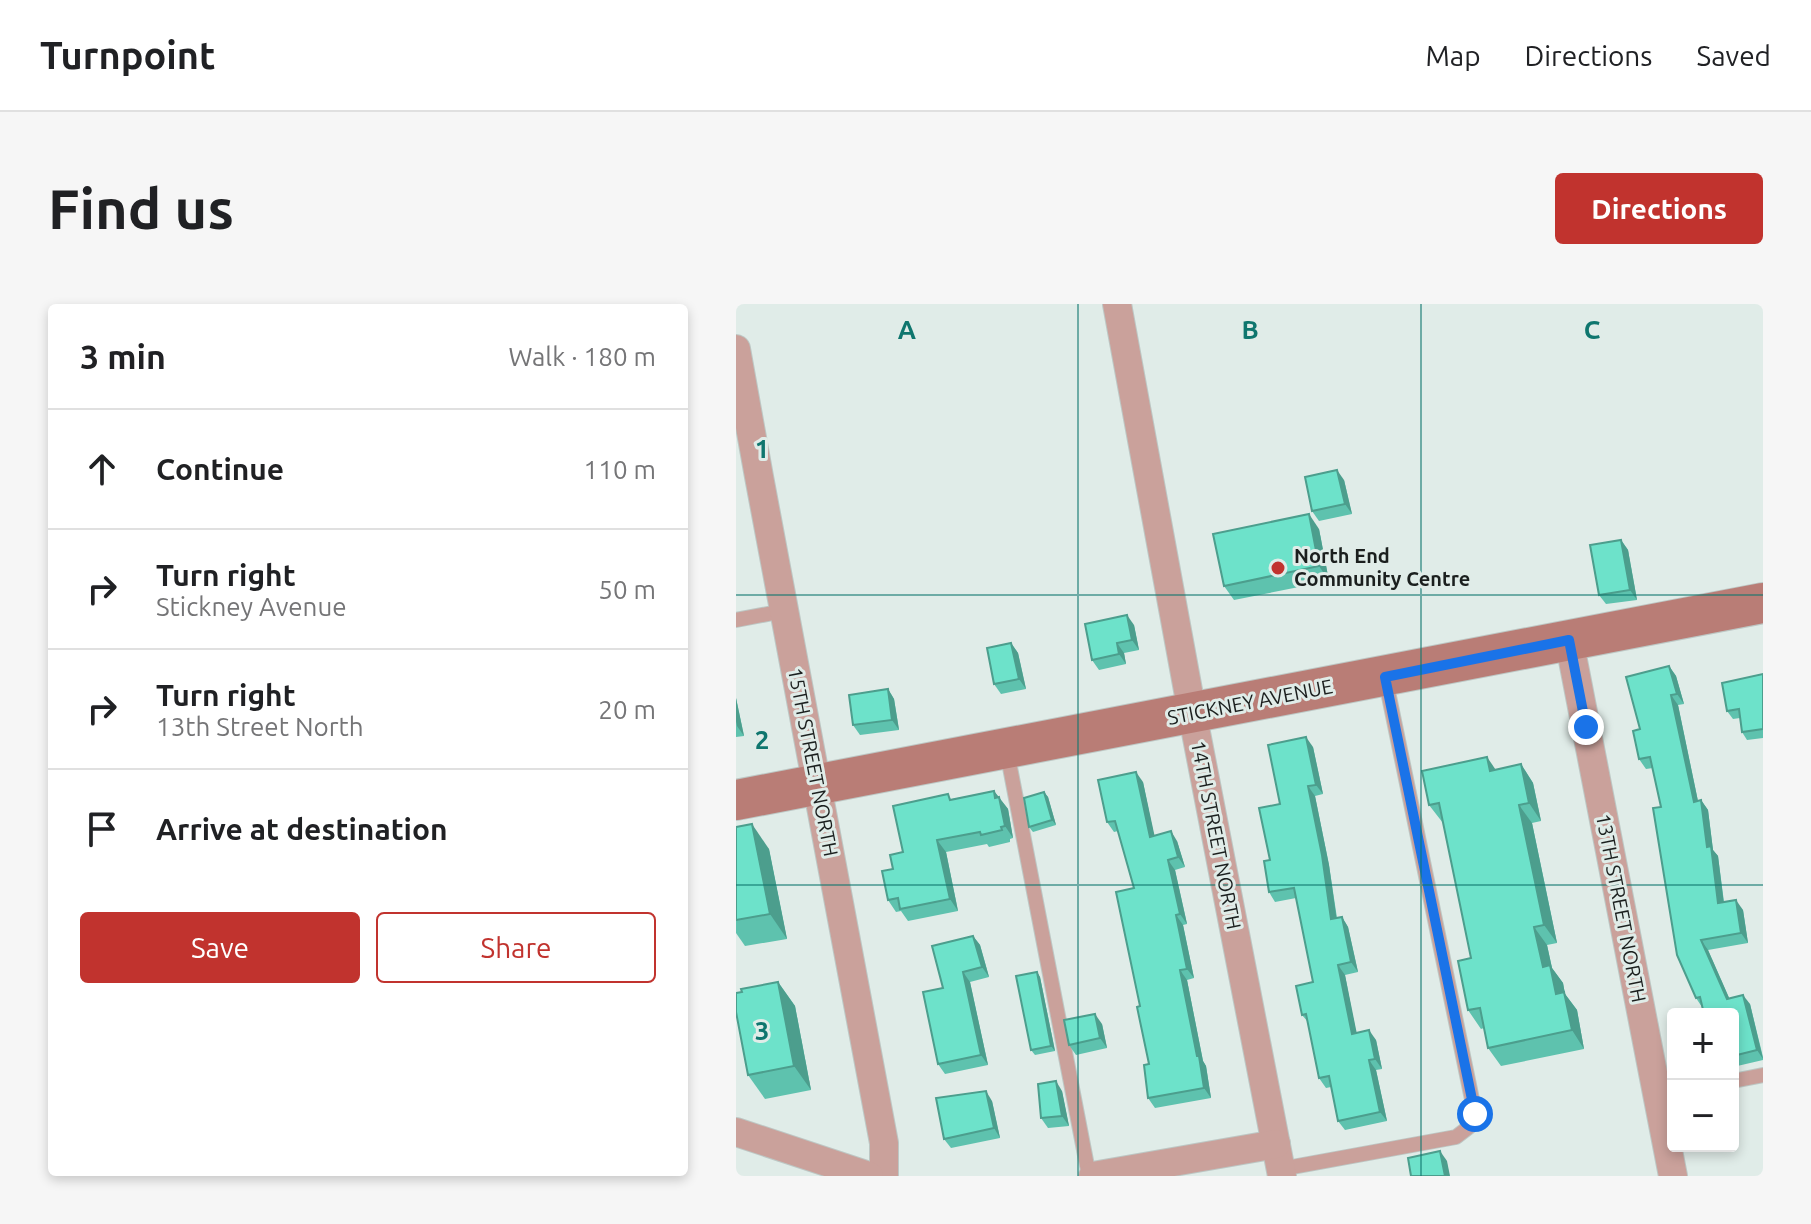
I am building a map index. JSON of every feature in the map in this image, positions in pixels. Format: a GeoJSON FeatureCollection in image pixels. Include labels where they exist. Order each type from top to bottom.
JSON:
{"type":"FeatureCollection","features":[{"type":"Feature","properties":{"kind":"street","name":"14TH STREET NORTH"},"geometry":{"type":"LineString","coordinates":[[1117,304],[1280,1163]]}},
{"type":"Feature","properties":{"kind":"street","name":"15TH STREET NORTH"},"geometry":{"type":"LineString","coordinates":[[736,349],[884,1143],[884,1176]]}},
{"type":"Feature","properties":{"kind":"street","name":"STICKNEY AVENUE"},"geometry":{"type":"LineString","coordinates":[[736,800],[1569,640],[1763,606]]}},
{"type":"Feature","properties":{"kind":"street","name":"13TH STREET NORTH"},"geometry":{"type":"LineString","coordinates":[[1569,640],[1665,1094],[1673,1176]]}},
{"type":"Feature","properties":{"kind":"street"},"geometry":{"type":"LineString","coordinates":[[736,1132],[869,1176]]}},
{"type":"Feature","properties":{"kind":"street"},"geometry":{"type":"LineString","coordinates":[[1091,1176],[1280,1163]]}},
{"type":"Feature","properties":{"kind":"lane"},"geometry":{"type":"LineString","coordinates":[[736,620],[783,611]]}},
{"type":"Feature","properties":{"kind":"lane"},"geometry":{"type":"LineString","coordinates":[[1280,1163],[1456,1137],[1469,1127],[1475,1114],[1385,677]]}},
{"type":"Feature","properties":{"kind":"lane"},"geometry":{"type":"LineString","coordinates":[[1006,749],[1091,1176]]}},
{"type":"Feature","properties":{"kind":"lane"},"geometry":{"type":"LineString","coordinates":[[1738,1080],[1763,1075]]}},
{"type":"Feature","properties":{"kind":"building"},"geometry":{"type":"Polygon","coordinates":[[[1337,470],[1345,504],[1312,511],[1305,477],[1337,470]]]}},
{"type":"Feature","properties":{"kind":"building"},"geometry":{"type":"Polygon","coordinates":[[[1309,514],[1319,566],[1224,586],[1213,534],[1309,514]]]}},
{"type":"Feature","properties":{"kind":"building"},"geometry":{"type":"Polygon","coordinates":[[[1621,540],[1630,590],[1599,595],[1590,545],[1621,540]]]}},
{"type":"Feature","properties":{"kind":"building"},"geometry":{"type":"Polygon","coordinates":[[[1127,615],[1132,640],[1117,643],[1119,654],[1092,660],[1085,624],[1127,615]]]}},
{"type":"Feature","properties":{"kind":"building"},"geometry":{"type":"Polygon","coordinates":[[[1011,643],[1019,679],[994,684],[987,648],[1011,643]]]}},
{"type":"Feature","properties":{"kind":"building"},"geometry":{"type":"Polygon","coordinates":[[[1669,666],[1677,694],[1671,695],[1694,802],[1701,800],[1707,847],[1711,846],[1718,903],[1736,900],[1741,933],[1701,940],[1727,999],[1743,995],[1757,1050],[1739,1054],[1739,1008],[1703,1008],[1700,997],[1696,998],[1677,955],[1653,808],[1661,807],[1650,757],[1639,759],[1633,731],[1640,729],[1626,677],[1669,666]]]}},
{"type":"Feature","properties":{"kind":"building"},"geometry":{"type":"Polygon","coordinates":[[[1763,674],[1763,729],[1742,732],[1739,709],[1727,711],[1722,683],[1763,674]]]}},
{"type":"Feature","properties":{"kind":"building"},"geometry":{"type":"Polygon","coordinates":[[[888,689],[892,720],[853,725],[849,695],[888,689]]]}},
{"type":"Feature","properties":{"kind":"building"},"geometry":{"type":"Polygon","coordinates":[[[1306,737],[1316,785],[1308,786],[1331,919],[1342,917],[1351,962],[1338,965],[1352,1034],[1369,1030],[1375,1059],[1369,1060],[1380,1112],[1338,1121],[1329,1076],[1319,1078],[1306,1014],[1302,1015],[1296,986],[1313,982],[1294,888],[1269,892],[1264,861],[1270,860],[1259,808],[1280,804],[1268,745],[1306,737]]]}},
{"type":"Feature","properties":{"kind":"building"},"geometry":{"type":"Polygon","coordinates":[[[1487,757],[1490,771],[1521,764],[1529,803],[1519,805],[1544,925],[1534,927],[1543,967],[1550,965],[1556,994],[1564,992],[1572,1030],[1488,1048],[1480,1008],[1468,1010],[1458,961],[1471,958],[1439,803],[1429,805],[1422,771],[1487,757]]]}},
{"type":"Feature","properties":{"kind":"building"},"geometry":{"type":"Polygon","coordinates":[[[1136,772],[1150,837],[1171,831],[1178,857],[1168,860],[1180,914],[1176,915],[1187,969],[1180,970],[1204,1088],[1148,1098],[1144,1065],[1149,1064],[1137,1007],[1140,1006],[1116,892],[1134,888],[1115,821],[1107,822],[1098,780],[1136,772]]]}},
{"type":"Feature","properties":{"kind":"building"},"geometry":{"type":"Polygon","coordinates":[[[994,791],[995,798],[999,797],[1005,826],[1001,827],[1002,830],[937,840],[950,899],[900,909],[898,898],[888,900],[882,871],[893,869],[890,855],[903,852],[893,806],[948,794],[950,800],[994,791]]]}},
{"type":"Feature","properties":{"kind":"building"},"geometry":{"type":"Polygon","coordinates":[[[1044,792],[1052,820],[1029,827],[1024,798],[1044,792]]]}},
{"type":"Feature","properties":{"kind":"building"},"geometry":{"type":"Polygon","coordinates":[[[752,824],[770,914],[736,920],[736,827],[752,824]]]}},
{"type":"Feature","properties":{"kind":"building"},"geometry":{"type":"Polygon","coordinates":[[[973,936],[982,967],[963,972],[981,1055],[938,1064],[923,992],[943,988],[932,946],[973,936]]]}},
{"type":"Feature","properties":{"kind":"building"},"geometry":{"type":"Polygon","coordinates":[[[1037,972],[1051,1046],[1031,1050],[1016,976],[1037,972]]]}},
{"type":"Feature","properties":{"kind":"building"},"geometry":{"type":"Polygon","coordinates":[[[778,982],[794,1066],[748,1075],[736,1012],[736,993],[742,992],[741,989],[778,982]]]}},
{"type":"Feature","properties":{"kind":"building"},"geometry":{"type":"Polygon","coordinates":[[[1095,1014],[1100,1038],[1069,1045],[1064,1020],[1095,1014]]]}},
{"type":"Feature","properties":{"kind":"building"},"geometry":{"type":"Polygon","coordinates":[[[1056,1081],[1062,1116],[1041,1118],[1038,1084],[1056,1081]]]}},
{"type":"Feature","properties":{"kind":"building"},"geometry":{"type":"Polygon","coordinates":[[[986,1091],[994,1128],[944,1139],[936,1098],[986,1091]]]}},
{"type":"Feature","properties":{"kind":"building"},"geometry":{"type":"Polygon","coordinates":[[[1440,1151],[1445,1176],[1411,1176],[1408,1158],[1440,1151]]]}},
{"type":"Feature","properties":{"kind":"place","name":"North End Community Centre"},"geometry":{"type":"Point","coordinates":[1278,568]}},
{"type":"Feature","properties":{"kind":"route"},"geometry":{"type":"LineString","coordinates":[[1475,1114],[1385,677],[1569,640],[1586,727]]}}]}
